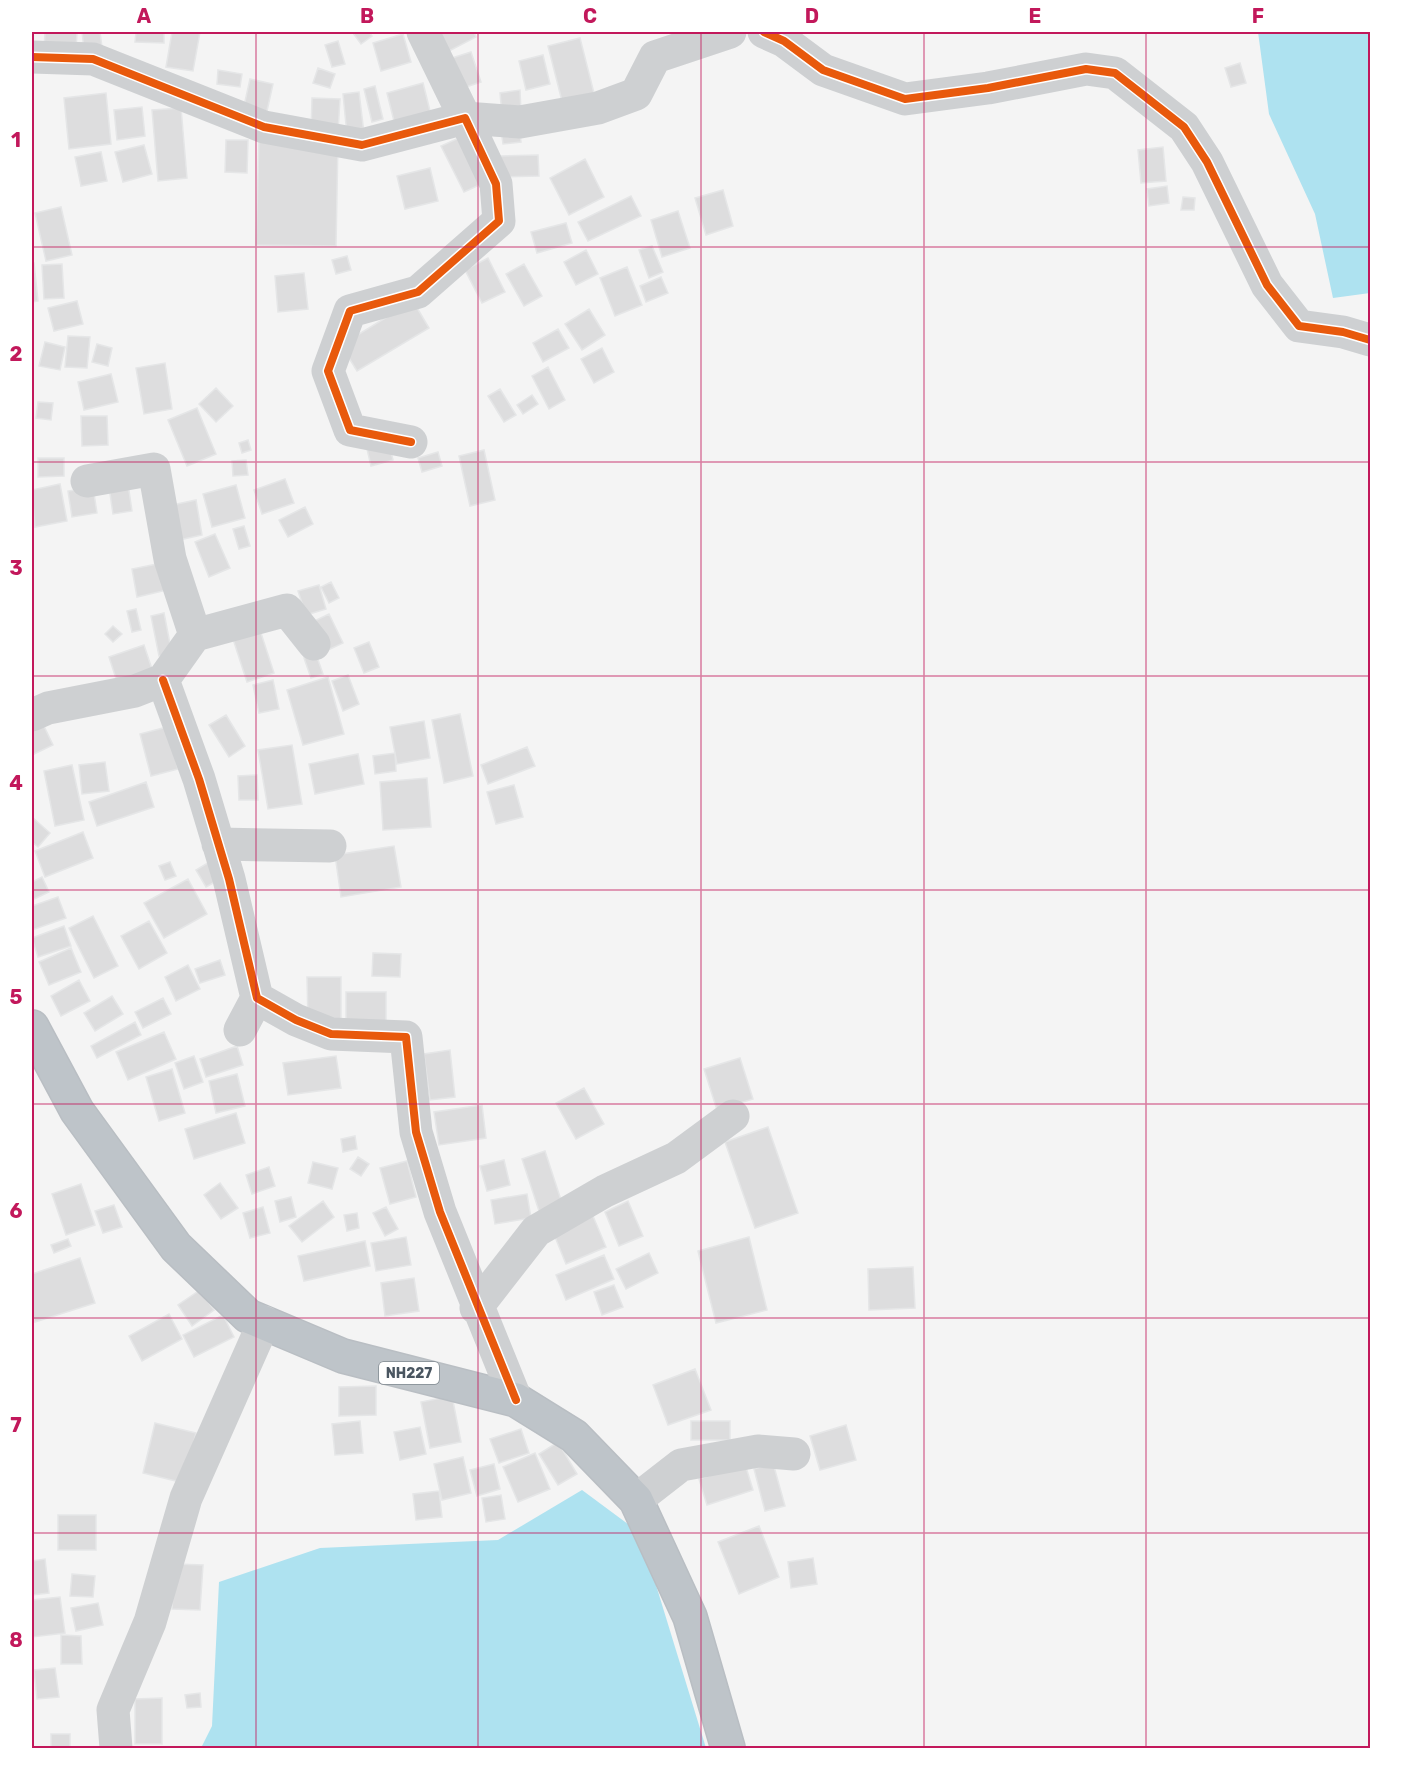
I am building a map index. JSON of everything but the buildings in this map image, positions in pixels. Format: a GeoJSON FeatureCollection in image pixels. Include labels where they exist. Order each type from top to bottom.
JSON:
{"type":"FeatureCollection","features":[{"type":"Feature","properties":{"kind":"highway","name":"NH227"},"geometry":{"type":"LineString","coordinates":[[32,1027],[77,1111],[176,1247],[248,1316],[343,1356],[516,1400],[574,1437],[636,1500],[690,1617],[728,1749]]}},
{"type":"Feature","properties":{"kind":"street"},"geometry":{"type":"LineString","coordinates":[[411,442],[350,430],[328,371],[350,310],[418,292],[500,221],[496,184],[423,32]]}},
{"type":"Feature","properties":{"kind":"street"},"geometry":{"type":"LineString","coordinates":[[32,57],[93,59],[264,127],[362,145],[465,118],[520,122],[598,108],[636,94],[655,57],[729,32]]}},
{"type":"Feature","properties":{"kind":"street"},"geometry":{"type":"LineString","coordinates":[[764,32],[784,41],[823,70],[905,99],[988,88],[1086,69],[1115,73],[1184,128],[1207,162],[1267,285],[1299,326],[1342,332],[1371,340]]}},
{"type":"Feature","properties":{"kind":"street"},"geometry":{"type":"LineString","coordinates":[[87,480],[154,470],[170,559],[195,635]]}},
{"type":"Feature","properties":{"kind":"street"},"geometry":{"type":"LineString","coordinates":[[32,715],[48,708],[135,692],[163,680],[195,635],[287,610],[314,644]]}},
{"type":"Feature","properties":{"kind":"street"},"geometry":{"type":"LineString","coordinates":[[163,680],[230,879],[257,998],[240,1030]]}},
{"type":"Feature","properties":{"kind":"street"},"geometry":{"type":"LineString","coordinates":[[218,844],[330,846]]}},
{"type":"Feature","properties":{"kind":"street"},"geometry":{"type":"LineString","coordinates":[[257,998],[296,1020],[331,1034],[406,1037],[416,1132],[440,1212],[476,1308],[516,1400]]}},
{"type":"Feature","properties":{"kind":"street"},"geometry":{"type":"LineString","coordinates":[[476,1308],[536,1231],[605,1191],[676,1158],[732,1116]]}},
{"type":"Feature","properties":{"kind":"street"},"geometry":{"type":"LineString","coordinates":[[116,1749],[113,1710],[150,1622],[186,1498],[264,1322]]}},
{"type":"Feature","properties":{"kind":"street"},"geometry":{"type":"LineString","coordinates":[[636,1500],[681,1465],[758,1451],[794,1454]]}},
{"type":"Feature","properties":{"kind":"water"},"geometry":{"type":"Polygon","coordinates":[[[1258,32],[1370,32],[1370,293],[1333,298],[1315,214],[1269,114],[1258,32]]]}},
{"type":"Feature","properties":{"kind":"water"},"geometry":{"type":"Polygon","coordinates":[[[582,1490],[640,1533],[706,1748],[201,1748],[212,1726],[219,1582],[320,1548],[498,1540],[582,1490]]]}},
{"type":"Feature","properties":{"kind":"cycle path"},"geometry":{"type":"LineString","coordinates":[[764,32],[784,41],[823,70],[905,99],[988,88],[1086,69],[1115,73],[1184,127],[1207,162],[1267,285],[1299,326],[1343,332],[1370,340]]}},
{"type":"Feature","properties":{"kind":"cycle path"},"geometry":{"type":"LineString","coordinates":[[32,57],[93,59],[264,127],[362,145],[465,118],[496,184],[499,221],[418,292],[350,311],[328,371],[350,430],[411,442]]}},
{"type":"Feature","properties":{"kind":"cycle path"},"geometry":{"type":"LineString","coordinates":[[163,680],[199,779],[229,879],[257,998],[296,1020],[331,1034],[406,1037],[416,1132],[440,1212],[516,1400]]}}]}
